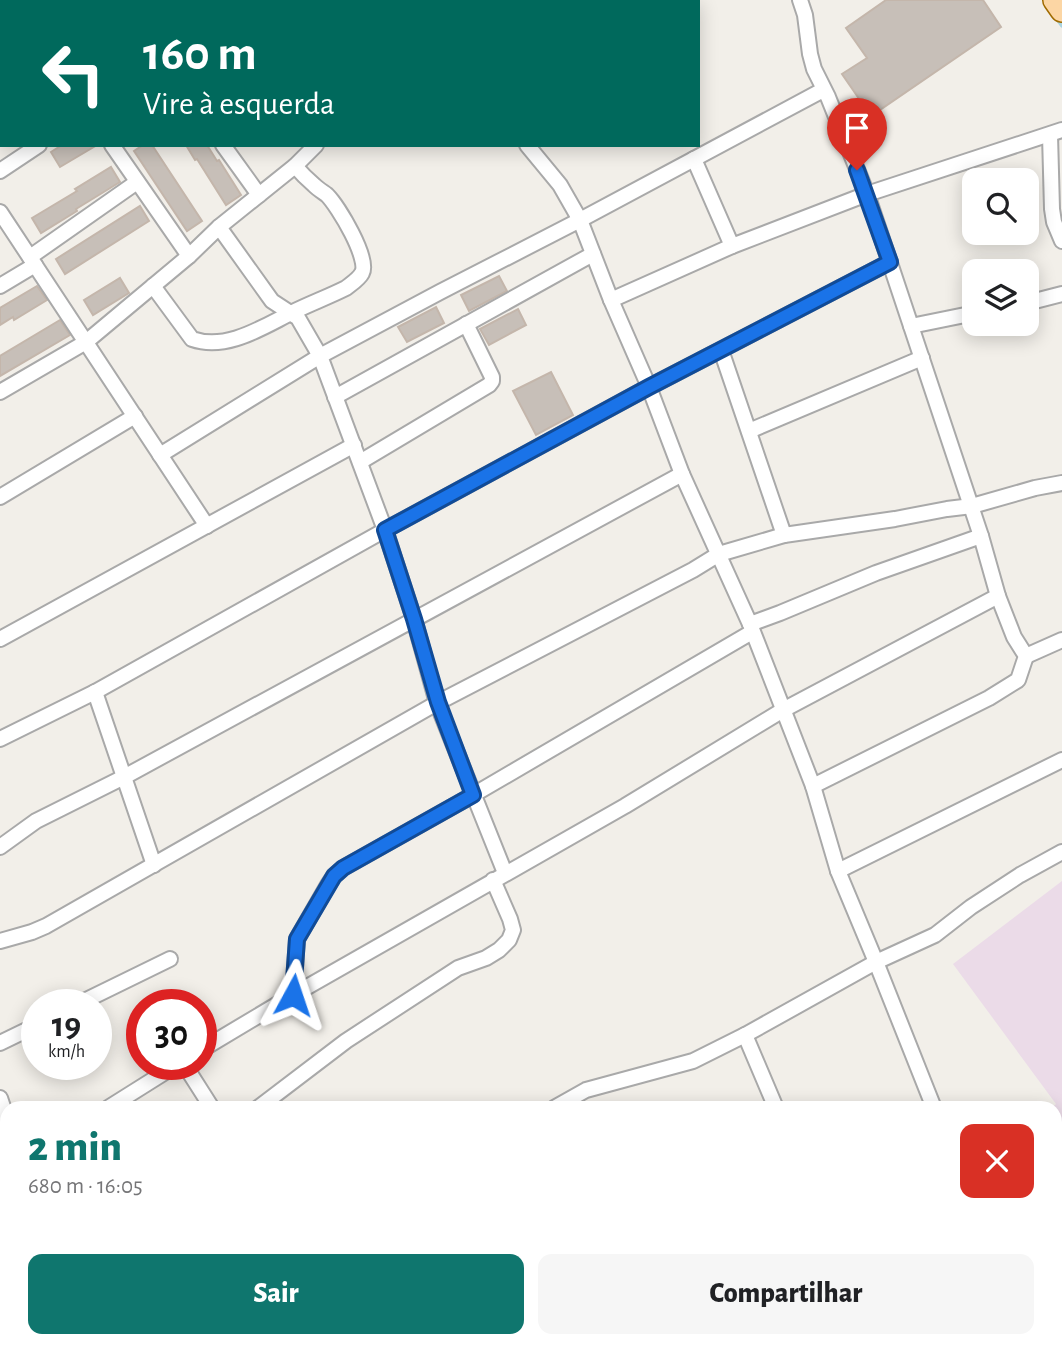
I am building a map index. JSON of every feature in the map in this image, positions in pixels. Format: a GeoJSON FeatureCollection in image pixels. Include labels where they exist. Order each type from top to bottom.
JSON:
{"type":"FeatureCollection","features":[{"type":"Feature","properties":{"kind":"main road"},"geometry":{"type":"LineString","coordinates":[[1055,0],[1062,10]]}},
{"type":"Feature","properties":{"kind":"street"},"geometry":{"type":"LineString","coordinates":[[800,0],[805,15],[810,54],[867,194],[972,506],[998,596],[1014,637],[1026,656]]}},
{"type":"Feature","properties":{"kind":"street"},"geometry":{"type":"LineString","coordinates":[[160,455],[320,356],[823,90]]}},
{"type":"Feature","properties":{"kind":"street"},"geometry":{"type":"LineString","coordinates":[[611,300],[733,246],[867,194],[1056,133],[1052,209],[1062,241]]}},
{"type":"Feature","properties":{"kind":"street"},"geometry":{"type":"LineString","coordinates":[[0,171],[36,147]]}},
{"type":"Feature","properties":{"kind":"street"},"geometry":{"type":"LineString","coordinates":[[113,147],[189,257]]}},
{"type":"Feature","properties":{"kind":"street"},"geometry":{"type":"LineString","coordinates":[[224,147],[259,195]]}},
{"type":"Feature","properties":{"kind":"street"},"geometry":{"type":"LineString","coordinates":[[529,147],[560,185],[580,220],[682,474],[751,628],[813,786],[838,871],[931,1101]]}},
{"type":"Feature","properties":{"kind":"street"},"geometry":{"type":"LineString","coordinates":[[0,392],[86,342],[189,257],[219,227],[295,166],[309,148]]}},
{"type":"Feature","properties":{"kind":"street"},"geometry":{"type":"LineString","coordinates":[[694,159],[733,246]]}},
{"type":"Feature","properties":{"kind":"street"},"geometry":{"type":"LineString","coordinates":[[153,286],[188,335],[201,342],[224,341],[253,333],[346,288],[363,273],[364,266],[357,244],[326,194],[316,188],[295,166]]}},
{"type":"Feature","properties":{"kind":"street"},"geometry":{"type":"LineString","coordinates":[[0,286],[137,182]]}},
{"type":"Feature","properties":{"kind":"street"},"geometry":{"type":"LineString","coordinates":[[0,212],[207,526]]}},
{"type":"Feature","properties":{"kind":"street"},"geometry":{"type":"LineString","coordinates":[[219,227],[272,301],[298,318],[320,356],[385,530],[438,702],[473,795],[513,930],[509,940],[486,958],[458,968],[346,1041],[267,1101]]}},
{"type":"Feature","properties":{"kind":"street"},"geometry":{"type":"LineString","coordinates":[[335,397],[593,254]]}},
{"type":"Feature","properties":{"kind":"street"},"geometry":{"type":"LineString","coordinates":[[0,739],[94,692],[649,387],[890,262]]}},
{"type":"Feature","properties":{"kind":"street"},"geometry":{"type":"LineString","coordinates":[[1039,300],[1062,294]]}},
{"type":"Feature","properties":{"kind":"street"},"geometry":{"type":"LineString","coordinates":[[911,326],[962,316]]}},
{"type":"Feature","properties":{"kind":"street"},"geometry":{"type":"LineString","coordinates":[[360,462],[489,385],[492,377],[466,324]]}},
{"type":"Feature","properties":{"kind":"street"},"geometry":{"type":"LineString","coordinates":[[721,350],[784,535]]}},
{"type":"Feature","properties":{"kind":"street"},"geometry":{"type":"LineString","coordinates":[[749,431],[922,358]]}},
{"type":"Feature","properties":{"kind":"street"},"geometry":{"type":"LineString","coordinates":[[0,497],[135,416]]}},
{"type":"Feature","properties":{"kind":"street"},"geometry":{"type":"LineString","coordinates":[[0,639],[354,445]]}},
{"type":"Feature","properties":{"kind":"street"},"geometry":{"type":"LineString","coordinates":[[0,846],[36,821],[124,777],[682,474]]}},
{"type":"Feature","properties":{"kind":"street"},"geometry":{"type":"LineString","coordinates":[[0,941],[46,926],[438,702],[719,554],[784,535],[972,506],[1062,483]]}},
{"type":"Feature","properties":{"kind":"street"},"geometry":{"type":"LineString","coordinates":[[293,995],[297,939],[334,876],[343,868],[473,795],[751,628],[876,573],[981,536]]}},
{"type":"Feature","properties":{"kind":"street"},"geometry":{"type":"LineString","coordinates":[[217,1040],[625,806],[783,710],[998,596]]}},
{"type":"Feature","properties":{"kind":"street"},"geometry":{"type":"LineString","coordinates":[[813,786],[989,698],[1018,680],[1026,656],[1062,640]]}},
{"type":"Feature","properties":{"kind":"street"},"geometry":{"type":"LineString","coordinates":[[94,692],[154,865]]}},
{"type":"Feature","properties":{"kind":"street"},"geometry":{"type":"LineString","coordinates":[[838,871],[1062,760]]}},
{"type":"Feature","properties":{"kind":"street"},"geometry":{"type":"LineString","coordinates":[[566,1101],[586,1090],[693,1061],[745,1035],[876,962],[935,935],[971,907],[1062,852]]}},
{"type":"Feature","properties":{"kind":"street"},"geometry":{"type":"LineString","coordinates":[[109,989],[170,959]]}},
{"type":"Feature","properties":{"kind":"street"},"geometry":{"type":"LineString","coordinates":[[0,1044],[21,1033]]}},
{"type":"Feature","properties":{"kind":"street"},"geometry":{"type":"LineString","coordinates":[[745,1035],[773,1101]]}},
{"type":"Feature","properties":{"kind":"street"},"geometry":{"type":"LineString","coordinates":[[119,1101],[153,1080]]}},
{"type":"Feature","properties":{"kind":"street"},"geometry":{"type":"LineString","coordinates":[[194,1080],[208,1101]]}},
{"type":"Feature","properties":{"kind":"shaded area"},"geometry":{"type":"Polygon","coordinates":[[[1062,881],[1062,1101],[1054,1101],[953,964],[1062,881]]]}},
{"type":"Feature","properties":{"kind":"building"},"geometry":{"type":"Polygon","coordinates":[[[886,0],[983,0],[1001,27],[871,116],[842,74],[867,58],[846,28],[886,0]]]}},
{"type":"Feature","properties":{"kind":"building"},"geometry":{"type":"Polygon","coordinates":[[[59,147],[94,147],[60,167],[51,152],[59,147]]]}},
{"type":"Feature","properties":{"kind":"building"},"geometry":{"type":"Polygon","coordinates":[[[140,147],[153,147],[202,221],[187,231],[134,151],[140,147]]]}},
{"type":"Feature","properties":{"kind":"building"},"geometry":{"type":"Polygon","coordinates":[[[187,147],[208,147],[241,195],[226,205],[197,159],[195,160],[187,147]]]}},
{"type":"Feature","properties":{"kind":"building"},"geometry":{"type":"Polygon","coordinates":[[[111,167],[120,182],[41,233],[32,218],[111,167]]]}},
{"type":"Feature","properties":{"kind":"building"},"geometry":{"type":"Polygon","coordinates":[[[140,206],[149,221],[65,274],[56,259],[140,206]]]}},
{"type":"Feature","properties":{"kind":"building"},"geometry":{"type":"Polygon","coordinates":[[[499,276],[507,291],[469,311],[461,295],[499,276]]]}},
{"type":"Feature","properties":{"kind":"building"},"geometry":{"type":"Polygon","coordinates":[[[120,278],[129,293],[93,315],[84,300],[120,278]]]}},
{"type":"Feature","properties":{"kind":"building"},"geometry":{"type":"Polygon","coordinates":[[[37,286],[47,300],[14,320],[13,317],[0,325],[0,308],[37,286]]]}},
{"type":"Feature","properties":{"kind":"building"},"geometry":{"type":"Polygon","coordinates":[[[436,307],[444,323],[407,342],[398,327],[436,307]]]}},
{"type":"Feature","properties":{"kind":"building"},"geometry":{"type":"Polygon","coordinates":[[[518,309],[526,325],[489,345],[480,329],[518,309]]]}},
{"type":"Feature","properties":{"kind":"building"},"geometry":{"type":"Polygon","coordinates":[[[60,320],[70,335],[0,376],[0,356],[60,320]]]}},
{"type":"Feature","properties":{"kind":"building"},"geometry":{"type":"Polygon","coordinates":[[[551,372],[573,415],[536,435],[513,391],[551,372]]]}},
{"type":"Feature","properties":{"kind":"waterway"},"geometry":{"type":"LineString","coordinates":[[1057,19],[1062,26]]}},
{"type":"Feature","properties":{"kind":"route"},"geometry":{"type":"LineString","coordinates":[[293,995],[297,939],[334,876],[343,868],[473,795],[438,702],[385,530],[649,387],[890,262],[857,170]]}}]}
